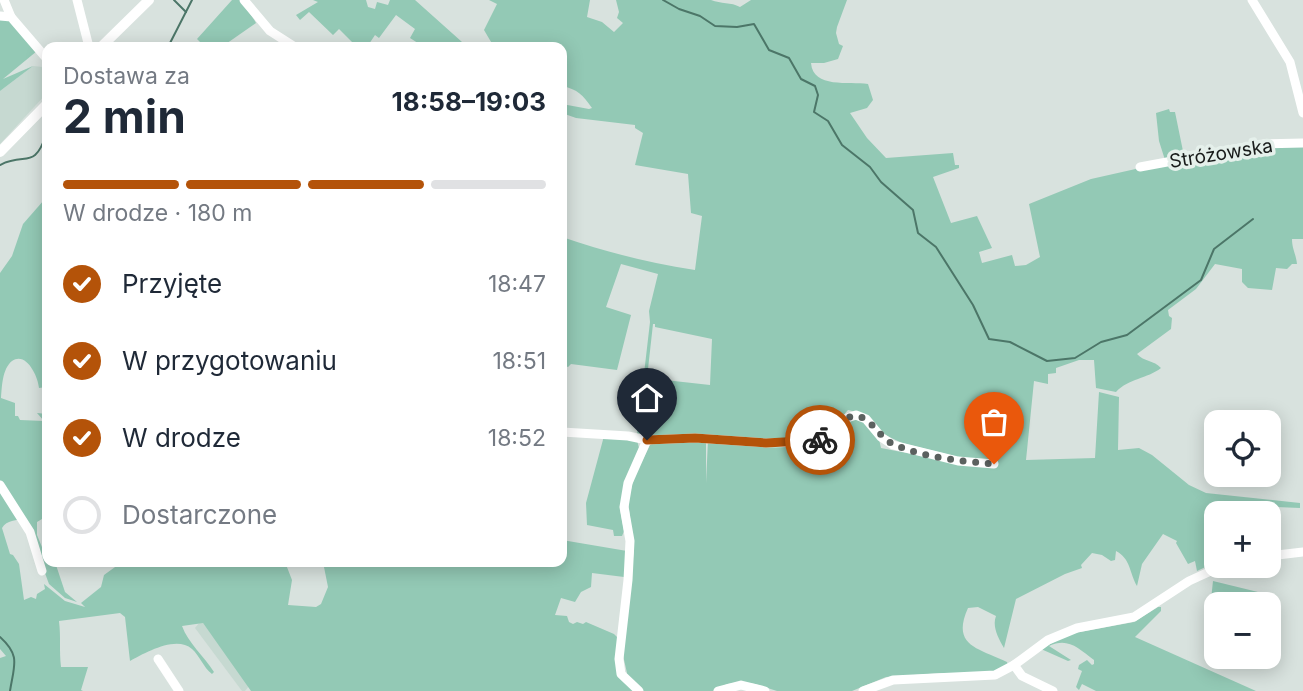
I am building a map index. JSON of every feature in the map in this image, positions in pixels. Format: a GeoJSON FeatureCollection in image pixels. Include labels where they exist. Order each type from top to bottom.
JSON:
{"type":"FeatureCollection","features":[{"type":"Feature","properties":{"kind":"main road"},"geometry":{"type":"LineString","coordinates":[[106,42],[149,0]]}},
{"type":"Feature","properties":{"kind":"main road"},"geometry":{"type":"LineString","coordinates":[[0,152],[42,115]]}},
{"type":"Feature","properties":{"kind":"street"},"geometry":{"type":"LineString","coordinates":[[4,0],[11,17],[42,53]]}},
{"type":"Feature","properties":{"kind":"street"},"geometry":{"type":"LineString","coordinates":[[77,0],[88,42]]}},
{"type":"Feature","properties":{"kind":"street"},"geometry":{"type":"LineString","coordinates":[[244,0],[270,32],[287,42]]}},
{"type":"Feature","properties":{"kind":"street"},"geometry":{"type":"LineString","coordinates":[[1252,0],[1290,62],[1303,113]]}},
{"type":"Feature","properties":{"kind":"street"},"geometry":{"type":"LineString","coordinates":[[0,16],[11,17]]}},
{"type":"Feature","properties":{"kind":"street","name":"Stróżowska"},"geometry":{"type":"LineString","coordinates":[[1140,167],[1264,144],[1303,143]]}},
{"type":"Feature","properties":{"kind":"street"},"geometry":{"type":"LineString","coordinates":[[567,432],[628,436],[647,440],[695,438],[766,443],[811,442],[825,438],[847,418],[856,415],[866,419],[881,438],[893,444],[958,461],[994,464]]}},
{"type":"Feature","properties":{"kind":"street"},"geometry":{"type":"LineString","coordinates":[[639,691],[621,674],[619,659],[630,541],[624,507],[628,483],[647,440]]}},
{"type":"Feature","properties":{"kind":"street"},"geometry":{"type":"LineString","coordinates":[[0,485],[30,532],[42,572]]}},
{"type":"Feature","properties":{"kind":"street"},"geometry":{"type":"LineString","coordinates":[[1281,554],[1303,551]]}},
{"type":"Feature","properties":{"kind":"street"},"geometry":{"type":"LineString","coordinates":[[863,691],[893,680],[987,677],[1014,665],[1048,640],[1077,628],[1134,617],[1204,574]]}},
{"type":"Feature","properties":{"kind":"street"},"geometry":{"type":"LineString","coordinates":[[158,659],[179,691]]}},
{"type":"Feature","properties":{"kind":"street"},"geometry":{"type":"LineString","coordinates":[[1014,665],[1022,676],[1053,691]]}},
{"type":"Feature","properties":{"kind":"street"},"geometry":{"type":"LineString","coordinates":[[719,691],[741,685],[765,691]]}},
{"type":"Feature","properties":{"kind":"shaded area"},"geometry":{"type":"Polygon","coordinates":[[[33,66],[42,67],[42,98],[0,144],[0,91],[33,66]]]}},
{"type":"Feature","properties":{"kind":"shaded area"},"geometry":{"type":"Polygon","coordinates":[[[200,622],[249,686],[245,691],[242,691],[195,628],[200,622]]]}},
{"type":"Feature","properties":{"kind":"green space"},"geometry":{"type":"Polygon","coordinates":[[[232,0],[242,0],[256,23],[229,42],[200,42],[197,39],[232,0]]]}},
{"type":"Feature","properties":{"kind":"green space"},"geometry":{"type":"Polygon","coordinates":[[[313,0],[366,0],[368,7],[375,9],[377,2],[388,5],[390,0],[415,0],[462,42],[416,42],[410,38],[415,29],[396,15],[379,38],[375,35],[370,42],[352,42],[339,29],[333,35],[309,12],[300,20],[296,15],[318,2],[313,0]]]}},
{"type":"Feature","properties":{"kind":"green space"},"geometry":{"type":"Polygon","coordinates":[[[489,0],[590,0],[587,17],[602,22],[614,32],[623,23],[617,18],[619,12],[616,0],[711,0],[740,7],[751,0],[847,0],[836,33],[839,44],[843,46],[838,59],[811,63],[813,71],[818,77],[833,82],[868,84],[873,100],[867,108],[850,113],[867,138],[886,158],[953,153],[955,165],[959,165],[959,168],[933,177],[951,223],[977,216],[992,248],[979,252],[982,263],[1012,255],[1015,266],[1026,265],[1040,257],[1029,204],[1091,179],[1267,145],[1303,144],[1303,239],[1292,239],[1297,264],[1292,264],[1287,269],[1276,268],[1272,290],[1248,288],[1242,282],[1242,269],[1215,264],[1196,289],[1168,310],[1172,318],[1171,329],[1137,354],[1161,368],[1116,392],[1096,388],[1094,360],[1079,360],[1056,368],[1056,373],[1048,374],[1048,384],[1034,381],[1026,460],[1095,458],[1099,392],[1119,397],[1118,450],[1139,448],[1152,455],[1189,485],[1206,493],[1300,503],[1300,508],[1281,507],[1281,501],[1204,501],[1204,568],[1197,571],[1195,561],[1188,564],[1177,541],[1163,534],[1142,564],[1137,586],[1121,554],[1116,551],[1115,560],[1111,561],[1092,553],[1081,565],[1082,568],[1016,599],[1004,648],[995,628],[996,616],[978,607],[968,608],[963,630],[965,638],[977,649],[1007,662],[1008,665],[996,671],[964,676],[942,673],[886,677],[852,691],[777,691],[741,682],[727,684],[713,691],[641,691],[625,675],[627,673],[622,637],[634,551],[628,500],[635,475],[650,445],[658,441],[706,441],[706,483],[708,440],[760,444],[819,442],[855,417],[872,429],[881,448],[973,466],[996,466],[998,461],[966,459],[902,443],[883,434],[865,414],[848,410],[822,437],[768,440],[637,434],[649,311],[658,274],[621,264],[606,307],[631,315],[617,370],[571,364],[567,367],[567,239],[628,256],[695,270],[702,216],[691,213],[688,174],[635,165],[643,133],[635,128],[635,125],[567,115],[567,105],[592,108],[579,93],[567,88],[567,42],[491,42],[484,30],[497,4],[489,0]],[[653,324],[647,378],[710,385],[712,339],[655,327],[653,324]]]}},
{"type":"Feature","properties":{"kind":"green space"},"geometry":{"type":"Polygon","coordinates":[[[0,18],[10,20],[37,51],[3,79],[33,66],[0,91],[0,18]]]}},
{"type":"Feature","properties":{"kind":"green space"},"geometry":{"type":"Polygon","coordinates":[[[1169,109],[1170,112],[1175,112],[1184,156],[1165,160],[1159,141],[1156,113],[1169,109]]]}},
{"type":"Feature","properties":{"kind":"green space"},"geometry":{"type":"Polygon","coordinates":[[[42,202],[42,388],[39,388],[30,366],[22,359],[17,359],[6,369],[1,398],[15,403],[15,416],[20,420],[42,421],[42,519],[37,522],[37,535],[42,547],[42,565],[25,519],[9,522],[2,528],[10,554],[19,564],[24,600],[31,597],[36,599],[37,594],[45,589],[44,584],[65,601],[85,607],[81,603],[101,587],[104,575],[115,567],[287,567],[292,580],[288,605],[316,607],[321,604],[328,587],[324,567],[567,567],[567,541],[627,551],[624,577],[592,573],[591,587],[581,592],[575,602],[561,598],[555,615],[567,616],[573,624],[586,622],[614,634],[618,638],[617,667],[622,678],[634,691],[251,691],[203,623],[182,626],[214,672],[212,674],[192,649],[185,645],[161,647],[130,661],[125,617],[120,613],[59,621],[61,667],[88,667],[81,690],[83,691],[0,691],[0,658],[6,656],[0,649],[0,273],[12,256],[23,224],[42,202]]]}},
{"type":"Feature","properties":{"kind":"green space"},"geometry":{"type":"Polygon","coordinates":[[[604,436],[637,440],[639,448],[620,509],[624,531],[622,536],[614,536],[613,530],[587,525],[586,503],[604,436]]]}},
{"type":"Feature","properties":{"kind":"green space"},"geometry":{"type":"Polygon","coordinates":[[[43,567],[57,567],[65,592],[77,602],[65,598],[49,584],[43,567]]]}},
{"type":"Feature","properties":{"kind":"green space"},"geometry":{"type":"Polygon","coordinates":[[[1213,581],[1258,592],[1212,592],[1213,581]]]}},
{"type":"Feature","properties":{"kind":"green space"},"geometry":{"type":"Polygon","coordinates":[[[1161,607],[1161,611],[1135,637],[1256,691],[1096,691],[1082,684],[1079,690],[1076,687],[1082,671],[1078,669],[1079,665],[1087,660],[1092,665],[1094,660],[1067,643],[1049,646],[1071,660],[1068,661],[1041,649],[1069,634],[1134,622],[1161,607]]]}},
{"type":"Feature","properties":{"kind":"waterway"},"geometry":{"type":"LineString","coordinates":[[174,0],[186,12]]}},
{"type":"Feature","properties":{"kind":"waterway"},"geometry":{"type":"LineString","coordinates":[[171,42],[192,0]]}},
{"type":"Feature","properties":{"kind":"waterway"},"geometry":{"type":"LineString","coordinates":[[663,0],[700,16],[715,26],[737,27],[754,24],[769,50],[789,58],[801,79],[815,86],[818,95],[814,112],[828,121],[842,145],[870,167],[881,182],[913,210],[918,233],[936,247],[973,305],[989,339],[1010,342],[1047,361],[1075,358],[1101,342],[1127,335],[1201,280],[1214,249],[1253,219]]}},
{"type":"Feature","properties":{"kind":"waterway"},"geometry":{"type":"LineString","coordinates":[[0,165],[33,157],[42,145]]}},
{"type":"Feature","properties":{"kind":"waterway"},"geometry":{"type":"LineString","coordinates":[[0,637],[11,650],[14,661],[10,691]]}},
{"type":"Feature","properties":{"kind":"way so far"},"geometry":{"type":"LineString","coordinates":[[820,440],[835,431],[847,418],[856,415],[866,419],[881,438],[893,444],[958,461],[994,464]]}},
{"type":"Feature","properties":{"kind":"route"},"geometry":{"type":"LineString","coordinates":[[647,440],[695,438],[766,443],[820,440]]}}]}
